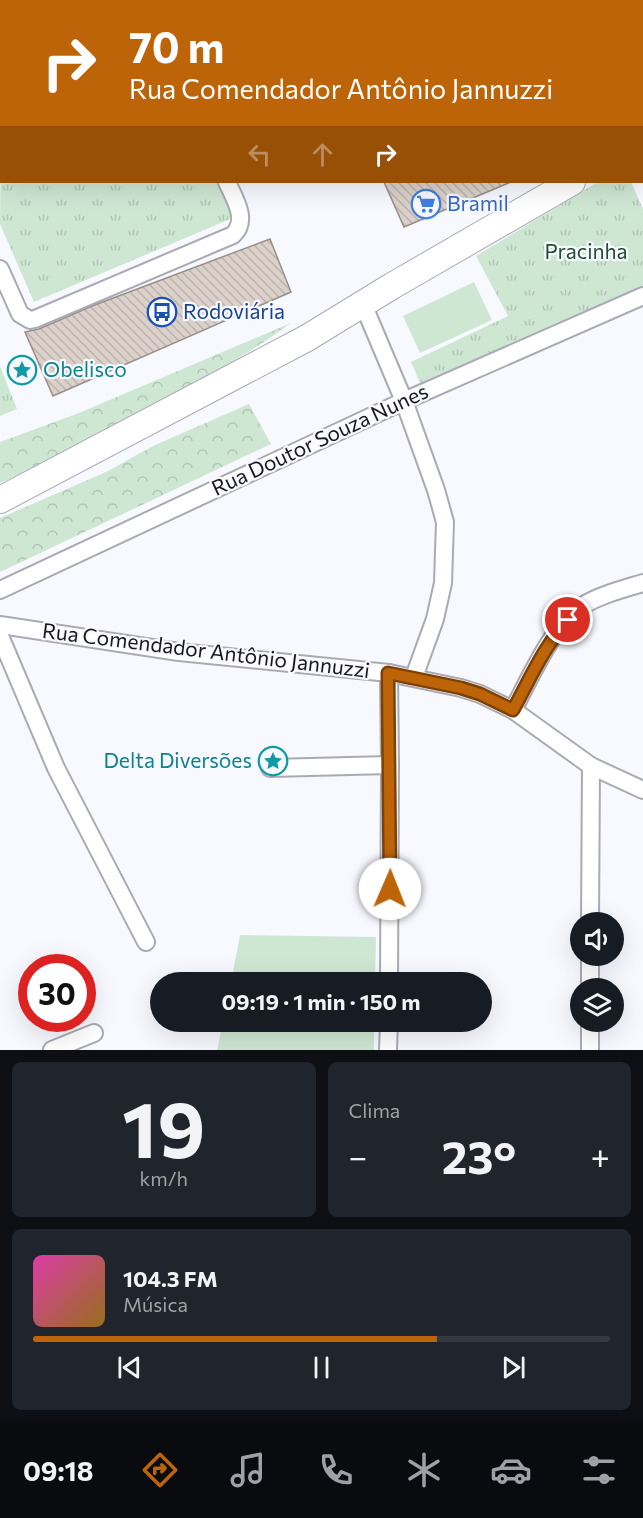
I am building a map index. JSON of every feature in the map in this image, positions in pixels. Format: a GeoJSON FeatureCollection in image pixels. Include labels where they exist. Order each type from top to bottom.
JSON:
{"type":"FeatureCollection","features":[{"type":"Feature","properties":{"kind":"main road"},"geometry":{"type":"LineString","coordinates":[[0,500],[307,338],[570,183]]}},
{"type":"Feature","properties":{"kind":"street"},"geometry":{"type":"LineString","coordinates":[[0,269],[20,314],[30,320],[34,319],[234,235],[241,225],[241,218],[227,183]]}},
{"type":"Feature","properties":{"kind":"street","name":"Rua Doutor Souza Nunes"},"geometry":{"type":"LineString","coordinates":[[0,590],[404,401],[643,296]]}},
{"type":"Feature","properties":{"kind":"street"},"geometry":{"type":"LineString","coordinates":[[363,304],[404,401],[436,490],[444,522],[443,583],[435,619],[414,677]]}},
{"type":"Feature","properties":{"kind":"street"},"geometry":{"type":"LineString","coordinates":[[513,710],[541,656],[556,633],[580,607],[643,583]]}},
{"type":"Feature","properties":{"kind":"street","name":"Rua Comendador Antônio Jannuzzi"},"geometry":{"type":"LineString","coordinates":[[0,625],[179,652],[388,673],[461,688],[480,694],[513,710],[591,766],[643,790]]}},
{"type":"Feature","properties":{"kind":"street"},"geometry":{"type":"LineString","coordinates":[[0,636],[56,768],[146,942]]}},
{"type":"Feature","properties":{"kind":"street"},"geometry":{"type":"LineString","coordinates":[[388,673],[389,972]]}},
{"type":"Feature","properties":{"kind":"street"},"geometry":{"type":"LineString","coordinates":[[270,768],[390,765]]}},
{"type":"Feature","properties":{"kind":"street"},"geometry":{"type":"LineString","coordinates":[[590,912],[591,766]]}},
{"type":"Feature","properties":{"kind":"street"},"geometry":{"type":"LineString","coordinates":[[388,1050],[389,1032]]}},
{"type":"Feature","properties":{"kind":"street"},"geometry":{"type":"LineString","coordinates":[[590,1032],[590,1050]]}},
{"type":"Feature","properties":{"kind":"street"},"geometry":{"type":"LineString","coordinates":[[52,1050],[94,1033]]}},
{"type":"Feature","properties":{"kind":"green space"},"geometry":{"type":"Polygon","coordinates":[[[1,183],[219,183],[235,217],[34,302],[0,224],[1,183]]]}},
{"type":"Feature","properties":{"kind":"green space","name":"Pracinha"},"geometry":{"type":"Polygon","coordinates":[[[596,183],[631,183],[643,209],[643,287],[420,383],[411,362],[508,316],[476,256],[596,183]]]}},
{"type":"Feature","properties":{"kind":"green space"},"geometry":{"type":"Polygon","coordinates":[[[474,282],[492,320],[420,353],[403,316],[474,282]]]}},
{"type":"Feature","properties":{"kind":"green space"},"geometry":{"type":"Polygon","coordinates":[[[291,323],[234,361],[126,424],[52,462],[0,483],[0,442],[79,413],[291,323]]]}},
{"type":"Feature","properties":{"kind":"green space"},"geometry":{"type":"Polygon","coordinates":[[[0,366],[17,409],[0,416],[0,366]]]}},
{"type":"Feature","properties":{"kind":"green space"},"geometry":{"type":"Polygon","coordinates":[[[249,404],[271,444],[0,572],[0,518],[106,472],[155,445],[249,404]]]}},
{"type":"Feature","properties":{"kind":"green space"},"geometry":{"type":"Polygon","coordinates":[[[240,935],[376,937],[375,972],[233,972],[240,935]]]}},
{"type":"Feature","properties":{"kind":"green space"},"geometry":{"type":"Polygon","coordinates":[[[221,1032],[374,1032],[374,1050],[217,1050],[221,1032]]]}},
{"type":"Feature","properties":{"kind":"building","name":"Bramil"},"geometry":{"type":"Polygon","coordinates":[[[384,183],[509,183],[404,227],[384,183]]]}},
{"type":"Feature","properties":{"kind":"building","name":"Rodoviária"},"geometry":{"type":"Polygon","coordinates":[[[270,239],[291,292],[53,396],[25,332],[39,329],[92,306],[270,239]]]}},
{"type":"Feature","properties":{"kind":"place","name":"Bramil"},"geometry":{"type":"Point","coordinates":[426,204]}},
{"type":"Feature","properties":{"kind":"place","name":"Rodoviária"},"geometry":{"type":"Point","coordinates":[162,312]}},
{"type":"Feature","properties":{"kind":"place","name":"Obelisco"},"geometry":{"type":"Point","coordinates":[22,370]}},
{"type":"Feature","properties":{"kind":"place","name":"Delta Diversões"},"geometry":{"type":"Point","coordinates":[273,761]}},
{"type":"Feature","properties":{"kind":"route"},"geometry":{"type":"LineString","coordinates":[[390,889],[388,673],[461,688],[480,694],[513,710],[541,656],[556,633],[568,620]]}}]}
